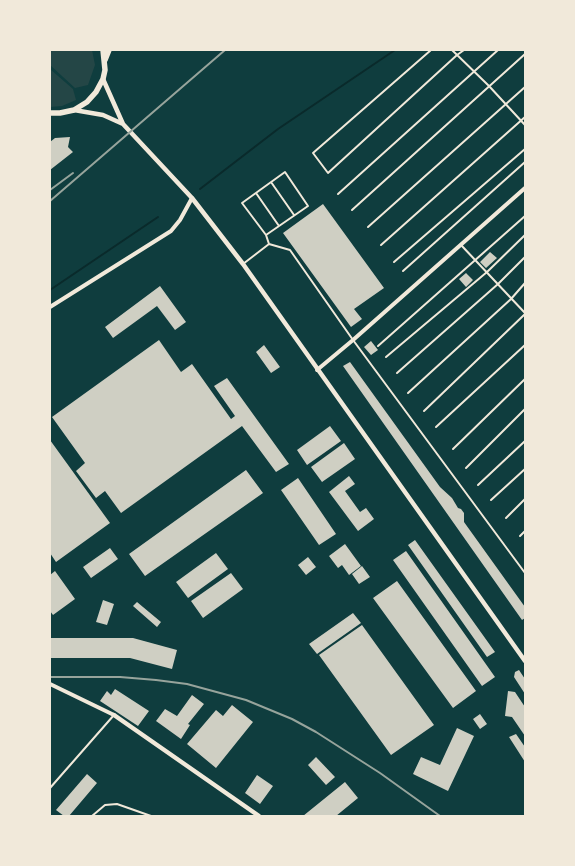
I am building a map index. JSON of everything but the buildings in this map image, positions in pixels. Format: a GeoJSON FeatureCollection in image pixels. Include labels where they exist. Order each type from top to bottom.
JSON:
{"type":"FeatureCollection","features":[{"type":"Feature","properties":{"kind":"main road"},"geometry":{"type":"LineString","coordinates":[[103,50],[105,60]]}},
{"type":"Feature","properties":{"kind":"main road"},"geometry":{"type":"LineString","coordinates":[[50,113],[74,110],[87,102],[96,92],[103,79],[105,60],[109,50]]}},
{"type":"Feature","properties":{"kind":"main road"},"geometry":{"type":"LineString","coordinates":[[50,119],[60,113]]}},
{"type":"Feature","properties":{"kind":"street"},"geometry":{"type":"LineString","coordinates":[[103,79],[123,124],[192,198],[243,264],[525,661]]}},
{"type":"Feature","properties":{"kind":"street"},"geometry":{"type":"LineString","coordinates":[[74,110],[103,115],[123,124]]}},
{"type":"Feature","properties":{"kind":"street"},"geometry":{"type":"LineString","coordinates":[[317,370],[354,340],[525,188]]}},
{"type":"Feature","properties":{"kind":"street"},"geometry":{"type":"LineString","coordinates":[[50,307],[171,231],[180,220],[192,198]]}},
{"type":"Feature","properties":{"kind":"street"},"geometry":{"type":"LineString","coordinates":[[50,684],[114,715],[259,816]]}},
{"type":"Feature","properties":{"kind":"lane"},"geometry":{"type":"LineString","coordinates":[[431,50],[313,153],[328,173],[464,50]]}},
{"type":"Feature","properties":{"kind":"lane"},"geometry":{"type":"LineString","coordinates":[[452,50],[525,125]]}},
{"type":"Feature","properties":{"kind":"lane"},"geometry":{"type":"LineString","coordinates":[[338,194],[498,50]]}},
{"type":"Feature","properties":{"kind":"lane"},"geometry":{"type":"LineString","coordinates":[[352,210],[525,54]]}},
{"type":"Feature","properties":{"kind":"lane"},"geometry":{"type":"LineString","coordinates":[[368,227],[525,87]]}},
{"type":"Feature","properties":{"kind":"lane"},"geometry":{"type":"LineString","coordinates":[[381,244],[525,116]]}},
{"type":"Feature","properties":{"kind":"lane"},"geometry":{"type":"LineString","coordinates":[[394,262],[525,149]]}},
{"type":"Feature","properties":{"kind":"lane"},"geometry":{"type":"LineString","coordinates":[[403,271],[525,162]]}},
{"type":"Feature","properties":{"kind":"lane"},"geometry":{"type":"LineString","coordinates":[[266,235],[308,206],[285,172],[242,203],[266,235],[269,244]]}},
{"type":"Feature","properties":{"kind":"lane"},"geometry":{"type":"LineString","coordinates":[[271,182],[294,215]]}},
{"type":"Feature","properties":{"kind":"lane"},"geometry":{"type":"LineString","coordinates":[[256,193],[279,226]]}},
{"type":"Feature","properties":{"kind":"lane"},"geometry":{"type":"LineString","coordinates":[[378,346],[525,216]]}},
{"type":"Feature","properties":{"kind":"lane"},"geometry":{"type":"LineString","coordinates":[[386,357],[487,272],[525,235]]}},
{"type":"Feature","properties":{"kind":"lane"},"geometry":{"type":"LineString","coordinates":[[243,264],[269,244]]}},
{"type":"Feature","properties":{"kind":"lane"},"geometry":{"type":"LineString","coordinates":[[269,244],[290,250],[525,573]]}},
{"type":"Feature","properties":{"kind":"lane"},"geometry":{"type":"LineString","coordinates":[[424,411],[525,313],[461,245]]}},
{"type":"Feature","properties":{"kind":"lane"},"geometry":{"type":"LineString","coordinates":[[397,373],[498,284],[525,256]]}},
{"type":"Feature","properties":{"kind":"lane"},"geometry":{"type":"LineString","coordinates":[[408,393],[511,299],[525,283]]}},
{"type":"Feature","properties":{"kind":"lane"},"geometry":{"type":"LineString","coordinates":[[436,428],[525,345]]}},
{"type":"Feature","properties":{"kind":"lane"},"geometry":{"type":"LineString","coordinates":[[453,449],[525,379]]}},
{"type":"Feature","properties":{"kind":"lane"},"geometry":{"type":"LineString","coordinates":[[466,468],[525,409]]}},
{"type":"Feature","properties":{"kind":"lane"},"geometry":{"type":"LineString","coordinates":[[478,484],[525,441]]}},
{"type":"Feature","properties":{"kind":"lane"},"geometry":{"type":"LineString","coordinates":[[491,500],[525,469]]}},
{"type":"Feature","properties":{"kind":"lane"},"geometry":{"type":"LineString","coordinates":[[506,518],[525,500]]}},
{"type":"Feature","properties":{"kind":"lane"},"geometry":{"type":"LineString","coordinates":[[520,536],[525,531]]}},
{"type":"Feature","properties":{"kind":"lane"},"geometry":{"type":"LineString","coordinates":[[50,788],[114,715]]}},
{"type":"Feature","properties":{"kind":"lane"},"geometry":{"type":"LineString","coordinates":[[92,816],[105,805],[117,804],[151,816]]}},
{"type":"Feature","properties":{"kind":"shaded area"},"geometry":{"type":"Polygon","coordinates":[[[50,50],[92,50],[95,65],[88,85],[75,88],[50,65],[50,50]]]}},
{"type":"Feature","properties":{"kind":"shaded area"},"geometry":{"type":"Polygon","coordinates":[[[50,69],[73,89],[76,100],[62,106],[50,107],[50,69]]]}},
{"type":"Feature","properties":{"kind":"waterway"},"geometry":{"type":"LineString","coordinates":[[200,189],[278,129],[395,50]]}},
{"type":"Feature","properties":{"kind":"waterway"},"geometry":{"type":"LineString","coordinates":[[50,290],[158,217]]}},
{"type":"Feature","properties":{"kind":"railway"},"geometry":{"type":"LineString","coordinates":[[50,201],[225,50]]}},
{"type":"Feature","properties":{"kind":"railway"},"geometry":{"type":"LineString","coordinates":[[50,190],[73,173]]}},
{"type":"Feature","properties":{"kind":"railway"},"geometry":{"type":"LineString","coordinates":[[50,677],[120,677],[156,680],[187,684],[246,700],[292,719],[316,732],[380,773],[440,816]]}}]}
